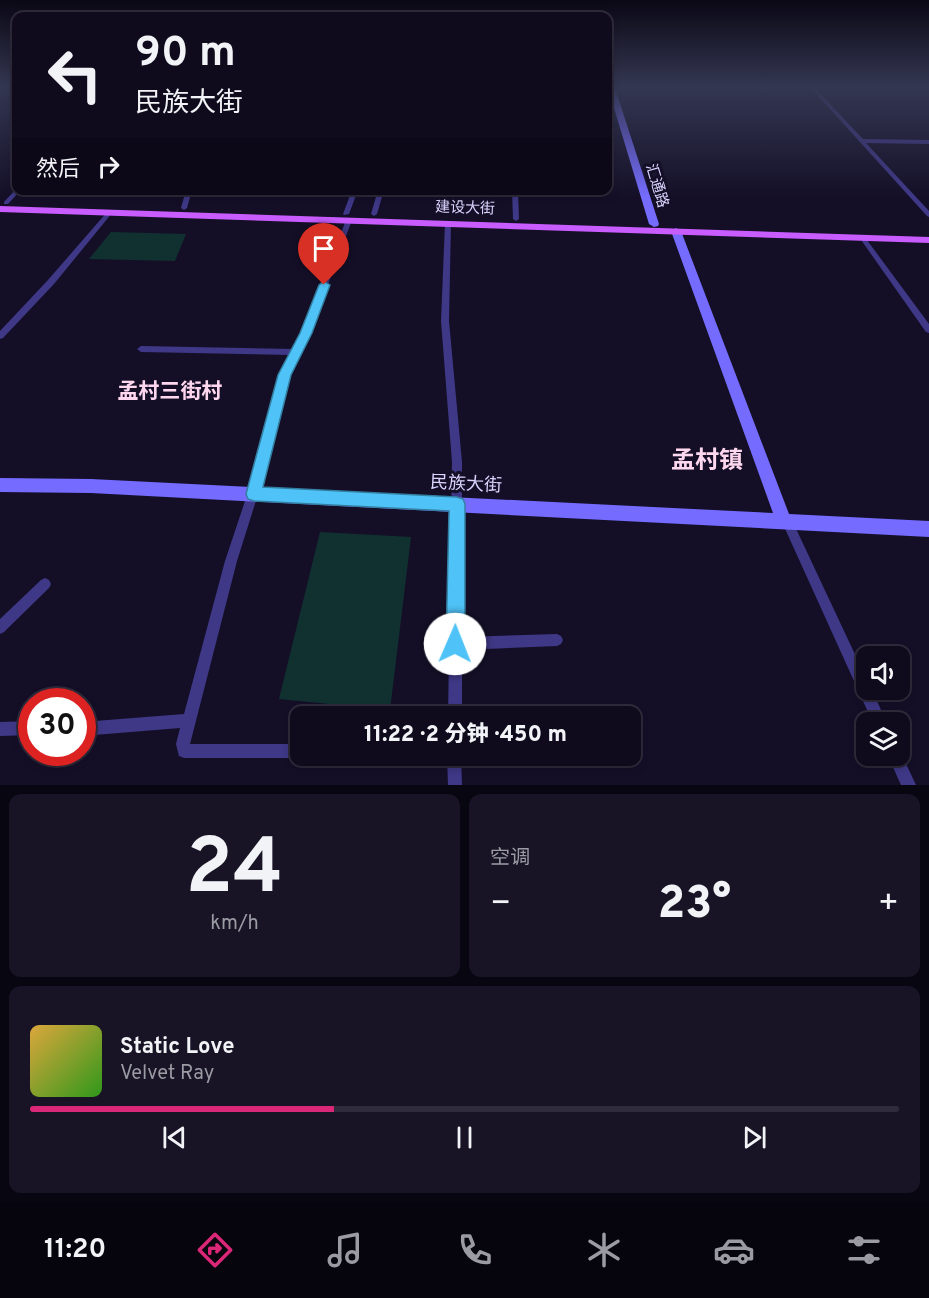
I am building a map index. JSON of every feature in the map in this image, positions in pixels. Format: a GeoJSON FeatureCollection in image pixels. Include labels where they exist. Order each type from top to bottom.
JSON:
{"type":"FeatureCollection","features":[{"type":"Feature","properties":{"kind":"main road","name":"建设大街"},"geometry":{"type":"LineString","coordinates":[[2,207],[110,212],[348,217],[374,214],[929,233]]}},
{"type":"Feature","properties":{"kind":"main road","name":"建设大街"},"geometry":{"type":"LineString","coordinates":[[2,207],[184,208],[448,223],[929,240]]}},
{"type":"Feature","properties":{"kind":"street","name":"汇通路"},"geometry":{"type":"LineString","coordinates":[[623,125],[654,224]]}},
{"type":"Feature","properties":{"kind":"street"},"geometry":{"type":"LineString","coordinates":[[847,125],[929,215]]}},
{"type":"Feature","properties":{"kind":"street"},"geometry":{"type":"LineString","coordinates":[[862,141],[929,142]]}},
{"type":"Feature","properties":{"kind":"street"},"geometry":{"type":"LineString","coordinates":[[2,207],[13,195]]}},
{"type":"Feature","properties":{"kind":"street"},"geometry":{"type":"LineString","coordinates":[[184,208],[188,195]]}},
{"type":"Feature","properties":{"kind":"street"},"geometry":{"type":"LineString","coordinates":[[290,751],[184,751],[183,744],[187,721],[231,561],[266,453],[280,388],[306,333],[354,195]]}},
{"type":"Feature","properties":{"kind":"street"},"geometry":{"type":"LineString","coordinates":[[374,214],[380,195]]}},
{"type":"Feature","properties":{"kind":"street"},"geometry":{"type":"LineString","coordinates":[[515,195],[516,219]]}},
{"type":"Feature","properties":{"kind":"street"},"geometry":{"type":"LineString","coordinates":[[0,336],[51,282],[110,212]]}},
{"type":"Feature","properties":{"kind":"street"},"geometry":{"type":"LineString","coordinates":[[448,223],[445,321],[457,462],[454,706]]}},
{"type":"Feature","properties":{"kind":"street"},"geometry":{"type":"LineString","coordinates":[[676,231],[785,521],[875,712]]}},
{"type":"Feature","properties":{"kind":"street"},"geometry":{"type":"LineString","coordinates":[[862,237],[929,330]]}},
{"type":"Feature","properties":{"kind":"street"},"geometry":{"type":"LineString","coordinates":[[141,349],[296,352]]}},
{"type":"Feature","properties":{"kind":"street","name":"民族大街"},"geometry":{"type":"LineString","coordinates":[[0,485],[91,486],[929,529]]}},
{"type":"Feature","properties":{"kind":"street"},"geometry":{"type":"LineString","coordinates":[[0,628],[45,584]]}},
{"type":"Feature","properties":{"kind":"street"},"geometry":{"type":"LineString","coordinates":[[455,644],[557,640]]}},
{"type":"Feature","properties":{"kind":"street"},"geometry":{"type":"LineString","coordinates":[[96,728],[187,721]]}},
{"type":"Feature","properties":{"kind":"street"},"geometry":{"type":"LineString","coordinates":[[0,729],[18,728]]}},
{"type":"Feature","properties":{"kind":"street"},"geometry":{"type":"LineString","coordinates":[[454,766],[455,785]]}},
{"type":"Feature","properties":{"kind":"street"},"geometry":{"type":"LineString","coordinates":[[900,766],[909,785]]}},
{"type":"Feature","properties":{"kind":"green space"},"geometry":{"type":"Polygon","coordinates":[[[111,232],[186,234],[175,261],[89,259],[111,232]]]}},
{"type":"Feature","properties":{"kind":"green space"},"geometry":{"type":"Polygon","coordinates":[[[320,532],[411,537],[390,706],[350,706],[279,699],[320,532]]]}},
{"type":"Feature","properties":{"kind":"district","name":"孟村三街村"},"geometry":{"type":"Point","coordinates":[170,392]}},
{"type":"Feature","properties":{"kind":"district","name":"孟村镇"},"geometry":{"type":"Point","coordinates":[707,462]}},
{"type":"Feature","properties":{"kind":"route"},"geometry":{"type":"LineString","coordinates":[[324,285],[306,333],[284,375],[254,494],[457,504],[455,644]]}}]}
